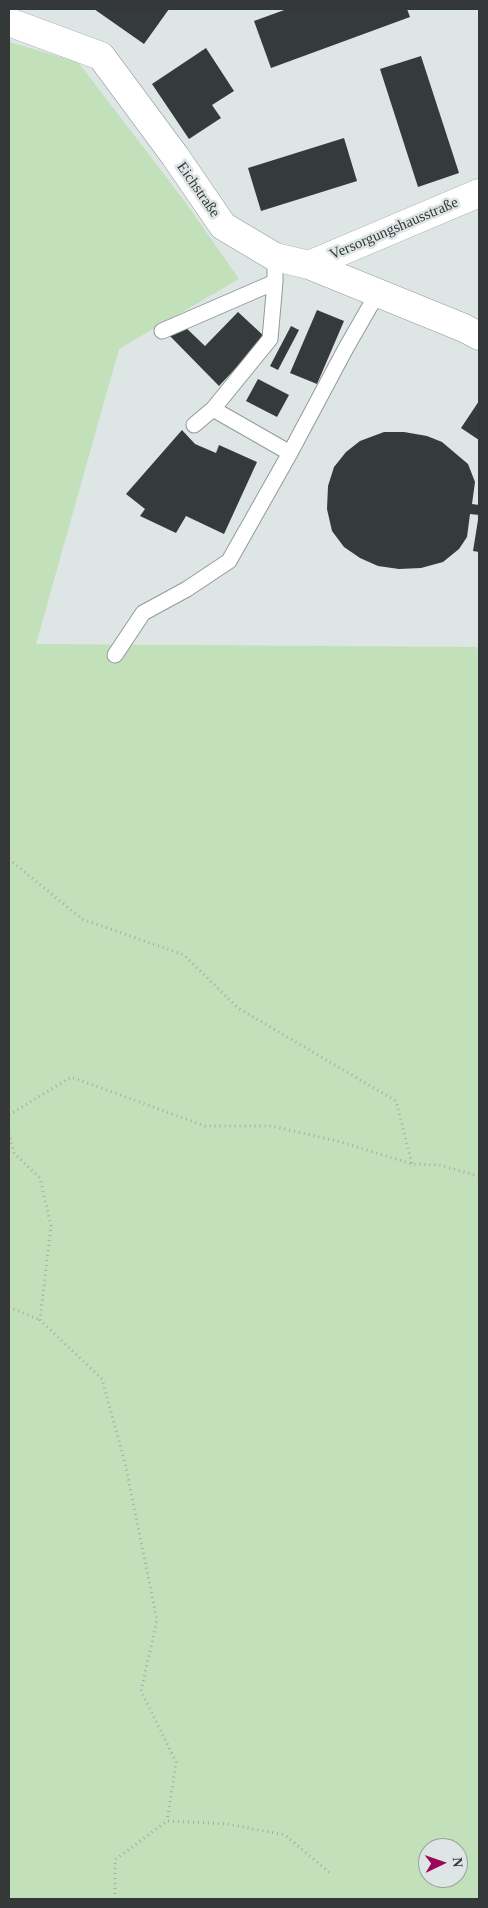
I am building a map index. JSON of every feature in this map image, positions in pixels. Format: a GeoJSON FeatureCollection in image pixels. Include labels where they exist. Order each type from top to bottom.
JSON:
{"type":"FeatureCollection","features":[{"type":"Feature","properties":{"kind":"street","name":"Eichstraße"},"geometry":{"type":"LineString","coordinates":[[9,22],[101,56],[175,156],[223,226],[275,270],[309,265],[464,328],[479,336]]}},
{"type":"Feature","properties":{"kind":"street","name":"Versorgungshausstraße"},"geometry":{"type":"LineString","coordinates":[[309,265],[479,193]]}},
{"type":"Feature","properties":{"kind":"lane"},"geometry":{"type":"LineString","coordinates":[[162,331],[275,270]]}},
{"type":"Feature","properties":{"kind":"lane"},"geometry":{"type":"LineString","coordinates":[[194,424],[213,409],[270,340],[275,270]]}},
{"type":"Feature","properties":{"kind":"lane"},"geometry":{"type":"LineString","coordinates":[[115,655],[143,613],[187,589],[230,561],[377,294]]}},
{"type":"Feature","properties":{"kind":"lane"},"geometry":{"type":"LineString","coordinates":[[213,409],[290,453]]}},
{"type":"Feature","properties":{"kind":"path"},"geometry":{"type":"LineString","coordinates":[[9,859],[82,919],[184,955],[238,1008],[396,1101],[412,1164]]}},
{"type":"Feature","properties":{"kind":"path"},"geometry":{"type":"LineString","coordinates":[[9,1115],[71,1077],[205,1126],[272,1126],[341,1142],[412,1164],[439,1165],[479,1176]]}},
{"type":"Feature","properties":{"kind":"path"},"geometry":{"type":"LineString","coordinates":[[9,1133],[14,1153],[40,1178],[51,1226],[40,1320]]}},
{"type":"Feature","properties":{"kind":"path"},"geometry":{"type":"LineString","coordinates":[[9,1308],[40,1320],[102,1379],[126,1463],[156,1620],[142,1691],[176,1762],[167,1821]]}},
{"type":"Feature","properties":{"kind":"path"},"geometry":{"type":"LineString","coordinates":[[116,1899],[115,1860],[167,1821],[228,1824],[286,1835],[330,1873]]}},
{"type":"Feature","properties":{"kind":"green space"},"geometry":{"type":"Polygon","coordinates":[[[9,42],[78,62],[186,203],[239,279],[119,349],[36,644],[477,647],[479,659],[479,1899],[9,1899],[9,42]]]}},
{"type":"Feature","properties":{"kind":"building"},"geometry":{"type":"Polygon","coordinates":[[[94,9],[169,9],[144,44],[94,9]]]}},
{"type":"Feature","properties":{"kind":"building"},"geometry":{"type":"Polygon","coordinates":[[[287,9],[407,9],[410,17],[271,68],[254,21],[287,9]]]}},
{"type":"Feature","properties":{"kind":"building"},"geometry":{"type":"Polygon","coordinates":[[[206,48],[234,91],[212,105],[221,118],[189,139],[152,84],[206,48]]]}},
{"type":"Feature","properties":{"kind":"building"},"geometry":{"type":"Polygon","coordinates":[[[421,56],[459,173],[418,187],[380,69],[421,56]]]}},
{"type":"Feature","properties":{"kind":"building"},"geometry":{"type":"Polygon","coordinates":[[[344,138],[357,181],[261,211],[248,168],[344,138]]]}},
{"type":"Feature","properties":{"kind":"building"},"geometry":{"type":"Polygon","coordinates":[[[317,310],[344,321],[317,384],[290,373],[317,310]]]}},
{"type":"Feature","properties":{"kind":"building"},"geometry":{"type":"Polygon","coordinates":[[[238,312],[265,337],[219,386],[168,334],[183,325],[205,346],[238,312]]]}},
{"type":"Feature","properties":{"kind":"building"},"geometry":{"type":"Polygon","coordinates":[[[291,326],[299,330],[278,370],[270,366],[291,326]]]}},
{"type":"Feature","properties":{"kind":"building"},"geometry":{"type":"Polygon","coordinates":[[[258,379],[289,395],[277,417],[246,401],[258,379]]]}},
{"type":"Feature","properties":{"kind":"building"},"geometry":{"type":"Polygon","coordinates":[[[479,401],[479,440],[461,428],[479,401]]]}},
{"type":"Feature","properties":{"kind":"building"},"geometry":{"type":"Polygon","coordinates":[[[182,430],[195,444],[216,453],[219,445],[257,462],[224,534],[186,516],[176,533],[140,516],[145,509],[126,494],[182,430]]]}},
{"type":"Feature","properties":{"kind":"building"},"geometry":{"type":"Polygon","coordinates":[[[384,432],[404,432],[427,436],[442,442],[468,464],[475,482],[472,504],[479,505],[479,515],[470,514],[467,537],[459,549],[443,562],[421,568],[399,569],[378,566],[360,558],[344,547],[332,531],[327,509],[328,486],[334,467],[346,452],[360,441],[384,432]]]}},
{"type":"Feature","properties":{"kind":"building"},"geometry":{"type":"Polygon","coordinates":[[[479,520],[479,552],[473,551],[479,520]]]}}]}
